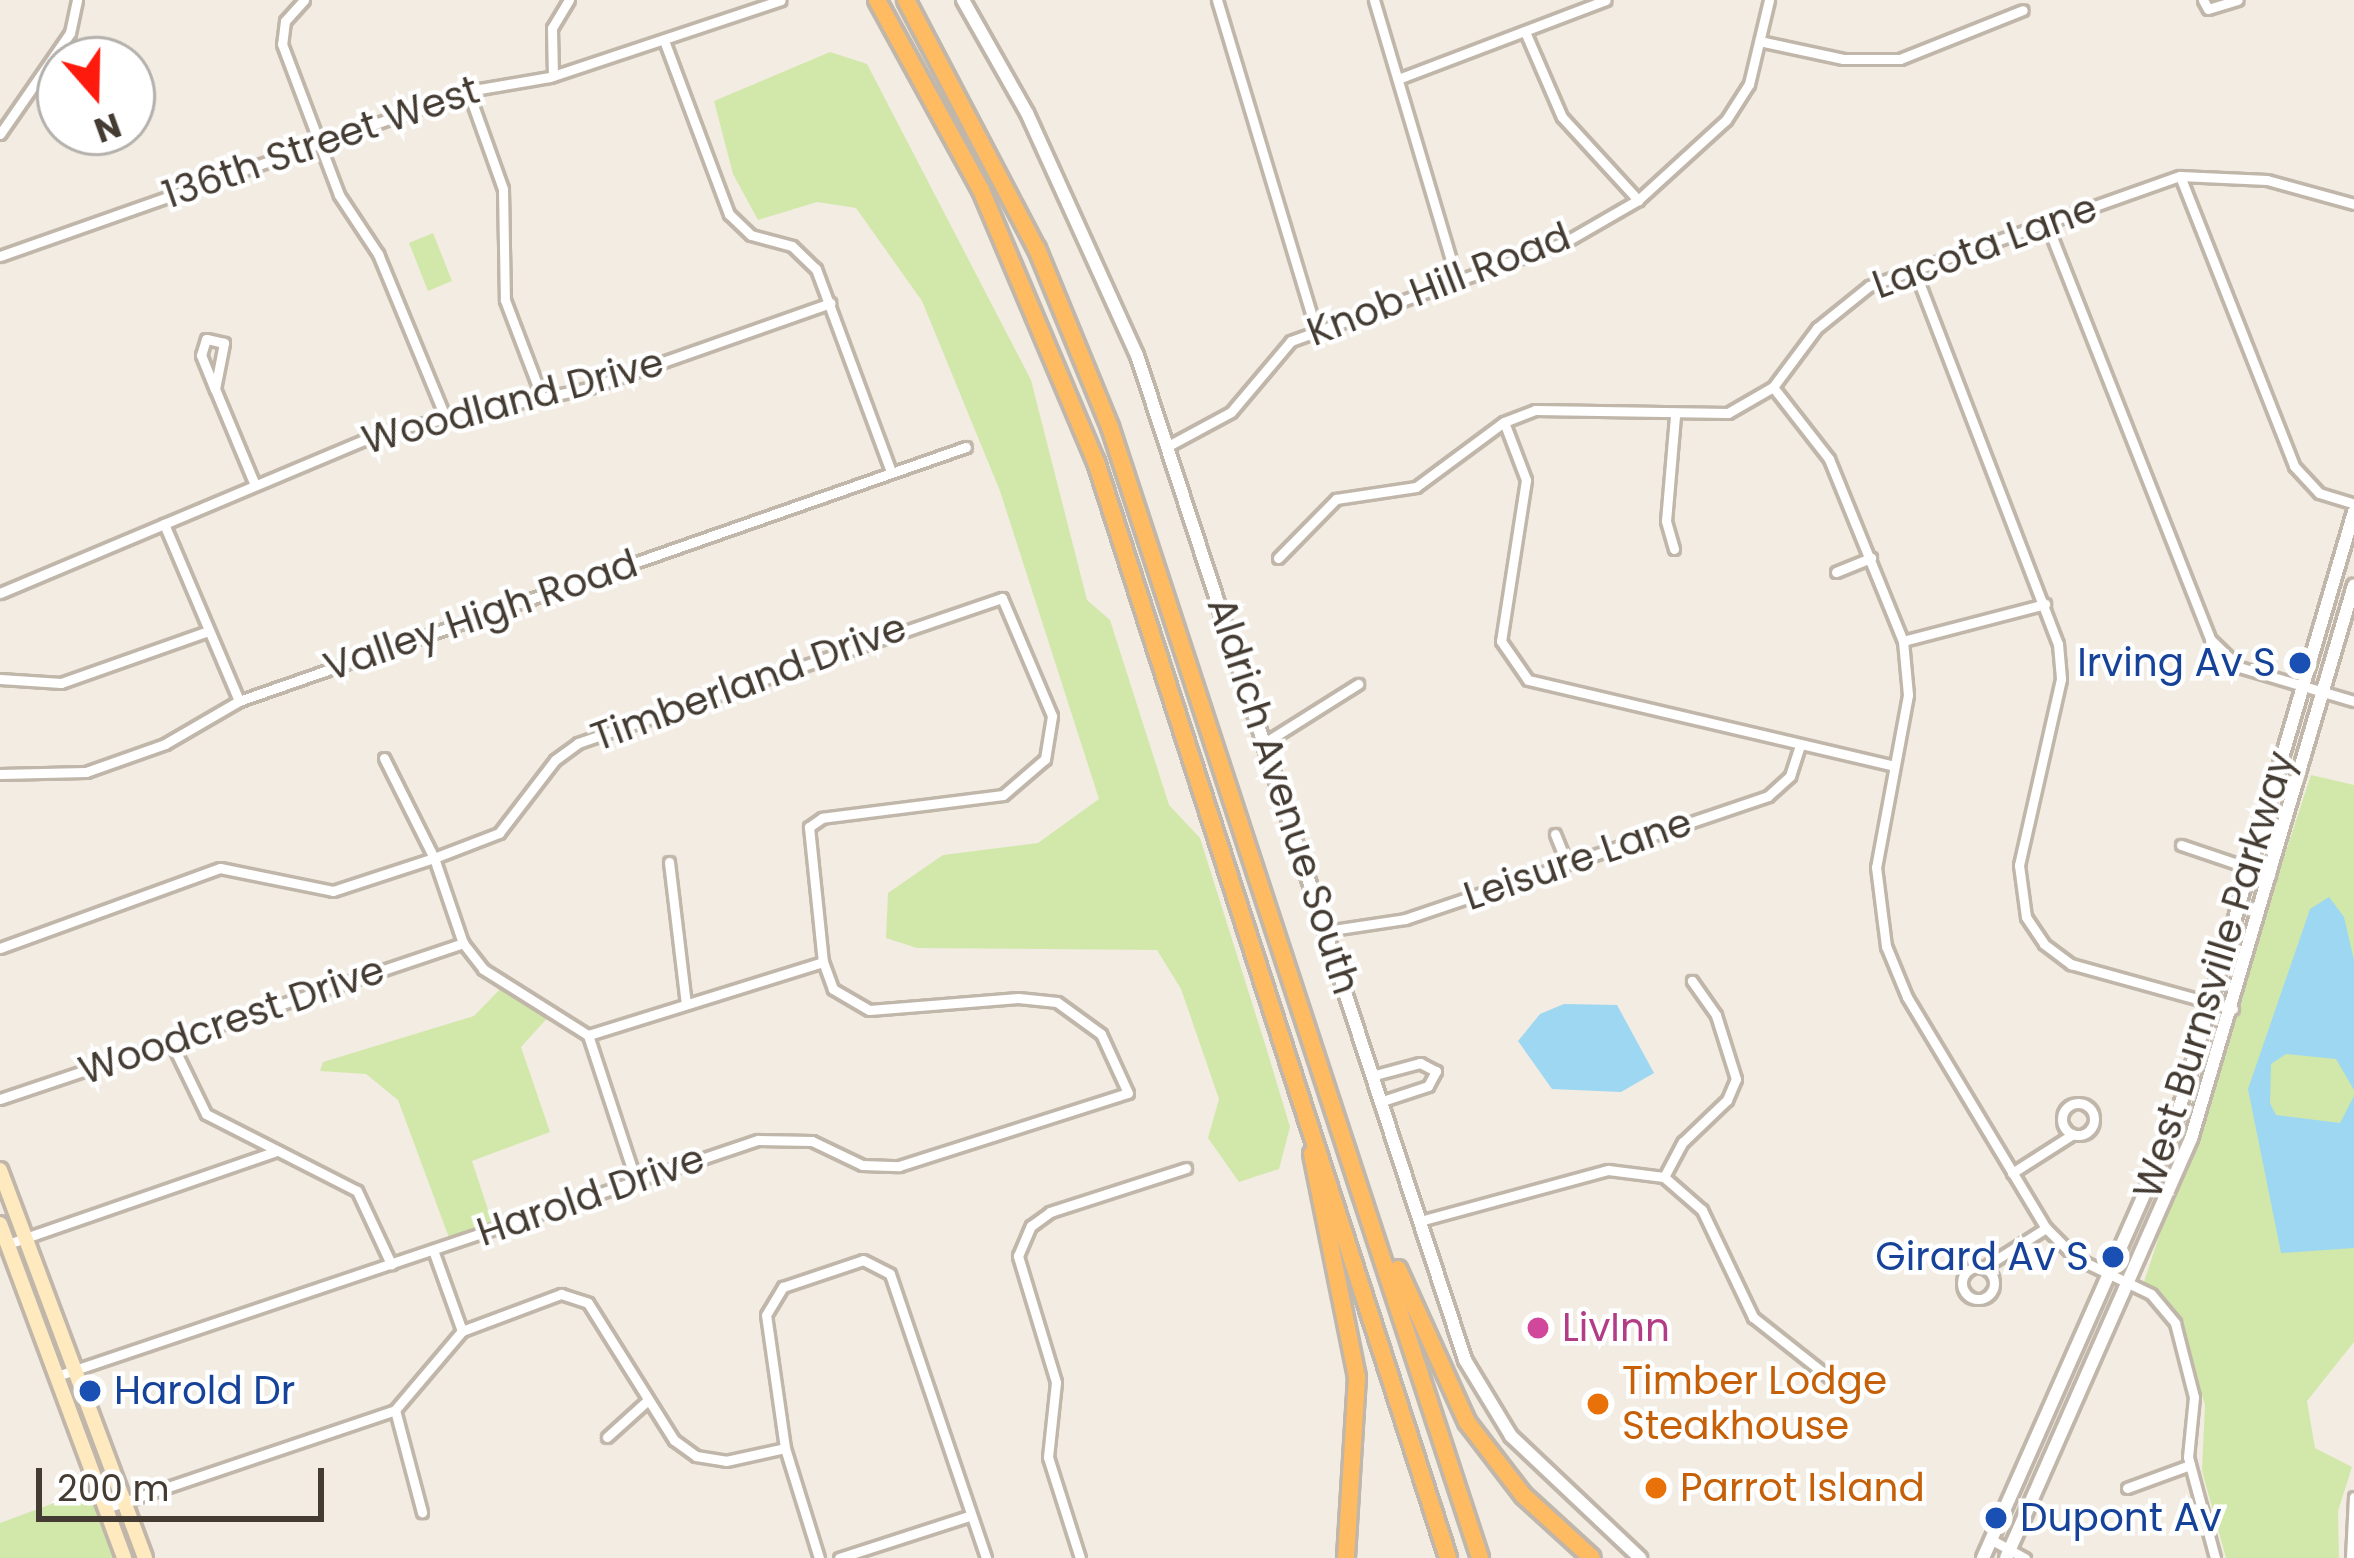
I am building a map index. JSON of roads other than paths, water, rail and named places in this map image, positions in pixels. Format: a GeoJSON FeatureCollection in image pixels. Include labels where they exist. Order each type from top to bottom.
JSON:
{"type":"FeatureCollection","features":[{"type":"Feature","properties":{"kind":"highway"},"geometry":{"type":"LineString","coordinates":[[877,0],[981,190],[1088,441],[1448,1558]]}},
{"type":"Feature","properties":{"kind":"highway"},"geometry":{"type":"LineString","coordinates":[[906,0],[1037,249],[1110,427],[1480,1558]]}},
{"type":"Feature","properties":{"kind":"highway"},"geometry":{"type":"LineString","coordinates":[[1311,1123],[1357,1377],[1346,1558]]}},
{"type":"Feature","properties":{"kind":"highway"},"geometry":{"type":"LineString","coordinates":[[1348,1148],[1467,1422],[1523,1495],[1592,1558]]}},
{"type":"Feature","properties":{"kind":"main road"},"geometry":{"type":"LineString","coordinates":[[0,1170],[145,1558]]}},
{"type":"Feature","properties":{"kind":"main road"},"geometry":{"type":"LineString","coordinates":[[0,1224],[124,1558]]}},
{"type":"Feature","properties":{"kind":"street"},"geometry":{"type":"LineString","coordinates":[[0,134],[70,33],[77,0]]}},
{"type":"Feature","properties":{"kind":"street"},"geometry":{"type":"LineString","coordinates":[[304,0],[285,21],[282,44],[317,144],[378,254],[444,414]]}},
{"type":"Feature","properties":{"kind":"street"},"geometry":{"type":"LineString","coordinates":[[554,76],[553,23],[569,0]]}},
{"type":"Feature","properties":{"kind":"street","name":"136th Street West"},"geometry":{"type":"LineString","coordinates":[[0,256],[469,91],[554,76],[665,43],[781,0]]}},
{"type":"Feature","properties":{"kind":"street","name":"Aldrich Avenue South"},"geometry":{"type":"LineString","coordinates":[[964,0],[1084,232],[1170,445],[1420,1222],[1485,1400],[1541,1468],[1640,1558]]}},
{"type":"Feature","properties":{"kind":"street"},"geometry":{"type":"LineString","coordinates":[[1217,0],[1316,330]]}},
{"type":"Feature","properties":{"kind":"street"},"geometry":{"type":"LineString","coordinates":[[1374,0],[1457,280]]}},
{"type":"Feature","properties":{"kind":"street"},"geometry":{"type":"LineString","coordinates":[[1398,79],[1606,0]]}},
{"type":"Feature","properties":{"kind":"street","name":"Knob Hill Road"},"geometry":{"type":"LineString","coordinates":[[1170,445],[1220,421],[1273,353],[1316,330],[1567,241],[1638,200],[1726,120],[1764,42],[1769,0]]}},
{"type":"Feature","properties":{"kind":"street"},"geometry":{"type":"LineString","coordinates":[[2203,0],[2208,9],[2237,0]]}},
{"type":"Feature","properties":{"kind":"street"},"geometry":{"type":"LineString","coordinates":[[1764,42],[1843,59],[1900,59],[2023,10]]}},
{"type":"Feature","properties":{"kind":"street"},"geometry":{"type":"LineString","coordinates":[[1526,34],[1562,117],[1638,200]]}},
{"type":"Feature","properties":{"kind":"street"},"geometry":{"type":"LineString","coordinates":[[665,43],[729,214],[751,235],[792,246],[816,269],[891,472]]}},
{"type":"Feature","properties":{"kind":"street"},"geometry":{"type":"LineString","coordinates":[[469,91],[503,189],[505,300],[543,400]]}},
{"type":"Feature","properties":{"kind":"street"},"geometry":{"type":"LineString","coordinates":[[2180,176],[2294,466],[2319,493],[2354,508]]}},
{"type":"Feature","properties":{"kind":"street","name":"Lacota Lane"},"geometry":{"type":"LineString","coordinates":[[1278,558],[1336,499],[1417,487],[1504,422],[1567,405],[1676,416],[1728,413],[1773,387],[1839,306],[1914,269],[2180,176],[2267,180],[2354,204]]}},
{"type":"Feature","properties":{"kind":"street"},"geometry":{"type":"LineString","coordinates":[[2047,223],[2210,639],[2239,667],[2354,701]]}},
{"type":"Feature","properties":{"kind":"street"},"geometry":{"type":"LineString","coordinates":[[1914,269],[2045,604],[2061,679],[2019,865],[2026,917],[2071,964],[2233,1010]]}},
{"type":"Feature","properties":{"kind":"street","name":"Woodland Drive"},"geometry":{"type":"LineString","coordinates":[[0,593],[255,485],[444,414],[543,400],[830,303]]}},
{"type":"Feature","properties":{"kind":"street"},"geometry":{"type":"LineString","coordinates":[[215,389],[224,344],[206,339],[201,355],[215,389],[255,485]]}},
{"type":"Feature","properties":{"kind":"street"},"geometry":{"type":"LineString","coordinates":[[1773,387],[1829,459],[1903,641],[1908,695],[1876,867],[1886,946],[2046,1228],[2076,1258],[2162,1302],[2175,1323],[2194,1397],[2190,1465],[2215,1558]]}},
{"type":"Feature","properties":{"kind":"street"},"geometry":{"type":"LineString","coordinates":[[1674,549],[1666,520],[1676,416]]}},
{"type":"Feature","properties":{"kind":"street"},"geometry":{"type":"LineString","coordinates":[[1504,422],[1526,480],[1498,617],[1512,664],[1549,690],[1894,766]]}},
{"type":"Feature","properties":{"kind":"street","name":"Valley High Road"},"geometry":{"type":"LineString","coordinates":[[0,774],[86,772],[165,744],[239,700],[966,447]]}},
{"type":"Feature","properties":{"kind":"street","name":"West Burnsville Parkway"},"geometry":{"type":"LineString","coordinates":[[1983,1558],[2113,1276],[2174,1130],[2354,508]]}},
{"type":"Feature","properties":{"kind":"street"},"geometry":{"type":"LineString","coordinates":[[164,524],[239,700]]}},
{"type":"Feature","properties":{"kind":"street"},"geometry":{"type":"LineString","coordinates":[[1836,572],[1871,558]]}},
{"type":"Feature","properties":{"kind":"street","name":"West Burnsville Parkway"},"geometry":{"type":"LineString","coordinates":[[2008,1553],[2131,1285],[2233,1010],[2354,585]]}},
{"type":"Feature","properties":{"kind":"street","name":"Timberland Drive"},"geometry":{"type":"LineString","coordinates":[[0,948],[220,868],[333,891],[434,858],[499,833],[555,760],[578,743],[986,598],[1002,598],[1014,612],[1052,716],[1046,759],[1003,796],[822,818],[808,827],[823,962]]}},
{"type":"Feature","properties":{"kind":"street"},"geometry":{"type":"LineString","coordinates":[[1903,641],[2045,604]]}},
{"type":"Feature","properties":{"kind":"street"},"geometry":{"type":"LineString","coordinates":[[0,679],[61,683],[209,631]]}},
{"type":"Feature","properties":{"kind":"street"},"geometry":{"type":"LineString","coordinates":[[1266,742],[1358,684]]}},
{"type":"Feature","properties":{"kind":"street","name":"Leisure Lane"},"geometry":{"type":"LineString","coordinates":[[1326,931],[1406,920],[1768,796],[1790,776],[1800,745]]}},
{"type":"Feature","properties":{"kind":"street"},"geometry":{"type":"LineString","coordinates":[[384,758],[434,858],[463,943],[483,969],[588,1035],[636,1181]]}},
{"type":"Feature","properties":{"kind":"street"},"geometry":{"type":"LineString","coordinates":[[1555,834],[1567,864]]}},
{"type":"Feature","properties":{"kind":"street"},"geometry":{"type":"LineString","coordinates":[[2181,845],[2270,875]]}},
{"type":"Feature","properties":{"kind":"street"},"geometry":{"type":"LineString","coordinates":[[669,862],[686,1004]]}},
{"type":"Feature","properties":{"kind":"street","name":"Woodcrest Drive"},"geometry":{"type":"LineString","coordinates":[[0,1099],[463,943]]}},
{"type":"Feature","properties":{"kind":"street"},"geometry":{"type":"LineString","coordinates":[[588,1035],[823,962]]}},
{"type":"Feature","properties":{"kind":"street","name":"Harold Drive"},"geometry":{"type":"LineString","coordinates":[[57,1376],[779,1136],[812,1141],[862,1165],[899,1166],[1128,1093],[1101,1034],[1057,1002],[1018,998],[869,1010],[833,989],[823,962]]}},
{"type":"Feature","properties":{"kind":"street"},"geometry":{"type":"LineString","coordinates":[[1664,1177],[1683,1142],[1727,1100],[1736,1079],[1715,1015],[1692,981]]}},
{"type":"Feature","properties":{"kind":"street"},"geometry":{"type":"LineString","coordinates":[[171,1042],[206,1114],[357,1191],[392,1264]]}},
{"type":"Feature","properties":{"kind":"street"},"geometry":{"type":"LineString","coordinates":[[1375,1075],[1420,1063],[1436,1071],[1428,1086],[1383,1101]]}},
{"type":"Feature","properties":{"kind":"street"},"geometry":{"type":"LineString","coordinates":[[2012,1173],[2073,1134]]}},
{"type":"Feature","properties":{"kind":"street"},"geometry":{"type":"LineString","coordinates":[[8,1244],[277,1151]]}},
{"type":"Feature","properties":{"kind":"street"},"geometry":{"type":"LineString","coordinates":[[1080,1558],[1048,1457],[1056,1382],[1018,1256],[1031,1226],[1050,1212],[1186,1168]]}},
{"type":"Feature","properties":{"kind":"street"},"geometry":{"type":"LineString","coordinates":[[1420,1222],[1608,1170],[1664,1177],[1702,1210],[1753,1317],[1835,1382]]}},
{"type":"Feature","properties":{"kind":"street"},"geometry":{"type":"LineString","coordinates":[[1983,1268],[2046,1228]]}},
{"type":"Feature","properties":{"kind":"street"},"geometry":{"type":"LineString","coordinates":[[433,1250],[463,1331]]}},
{"type":"Feature","properties":{"kind":"street"},"geometry":{"type":"LineString","coordinates":[[819,1558],[785,1448],[768,1300],[783,1287],[876,1260],[890,1274],[986,1558]]}},
{"type":"Feature","properties":{"kind":"street"},"geometry":{"type":"LineString","coordinates":[[106,1508],[395,1410],[463,1331],[576,1294],[674,1440],[696,1456],[727,1461],[785,1448]]}},
{"type":"Feature","properties":{"kind":"street"},"geometry":{"type":"LineString","coordinates":[[607,1437],[648,1400]]}},
{"type":"Feature","properties":{"kind":"street"},"geometry":{"type":"LineString","coordinates":[[395,1410],[422,1512]]}},
{"type":"Feature","properties":{"kind":"street"},"geometry":{"type":"LineString","coordinates":[[2127,1488],[2190,1465]]}},
{"type":"Feature","properties":{"kind":"street"},"geometry":{"type":"LineString","coordinates":[[2351,1558],[2354,1497]]}},
{"type":"Feature","properties":{"kind":"street"},"geometry":{"type":"LineString","coordinates":[[839,1558],[969,1516]]}},
{"type":"Feature","properties":{"kind":"street"},"geometry":{"type":"LineString","coordinates":[[1992,1540],[2008,1553],[2025,1558]]}},
{"type":"Feature","properties":{"kind":"water"},"geometry":{"type":"Polygon","coordinates":[[[2329,897],[2344,917],[2354,960],[2354,1090],[2336,1059],[2286,1054],[2271,1064],[2270,1103],[2276,1115],[2340,1123],[2354,1096],[2354,1248],[2281,1253],[2248,1089],[2310,909],[2329,897]]]}},
{"type":"Feature","properties":{"kind":"water"},"geometry":{"type":"Polygon","coordinates":[[[1564,1004],[1617,1005],[1654,1073],[1621,1092],[1552,1089],[1518,1041],[1540,1014],[1564,1004]]]}},
{"type":"Feature","properties":{"kind":"place","name":"Irving Av S"},"geometry":{"type":"Point","coordinates":[2300,663]}},
{"type":"Feature","properties":{"kind":"place","name":"Girard Av S"},"geometry":{"type":"Point","coordinates":[2113,1257]}},
{"type":"Feature","properties":{"kind":"place","name":"LivInn"},"geometry":{"type":"Point","coordinates":[1538,1328]}},
{"type":"Feature","properties":{"kind":"place","name":"Harold Dr"},"geometry":{"type":"Point","coordinates":[90,1391]}},
{"type":"Feature","properties":{"kind":"place","name":"Timber Lodge Steakhouse"},"geometry":{"type":"Point","coordinates":[1598,1404]}},
{"type":"Feature","properties":{"kind":"place","name":"Parrot Island"},"geometry":{"type":"Point","coordinates":[1656,1488]}},
{"type":"Feature","properties":{"kind":"place","name":"Dupont Av"},"geometry":{"type":"Point","coordinates":[1996,1518]}}]}
